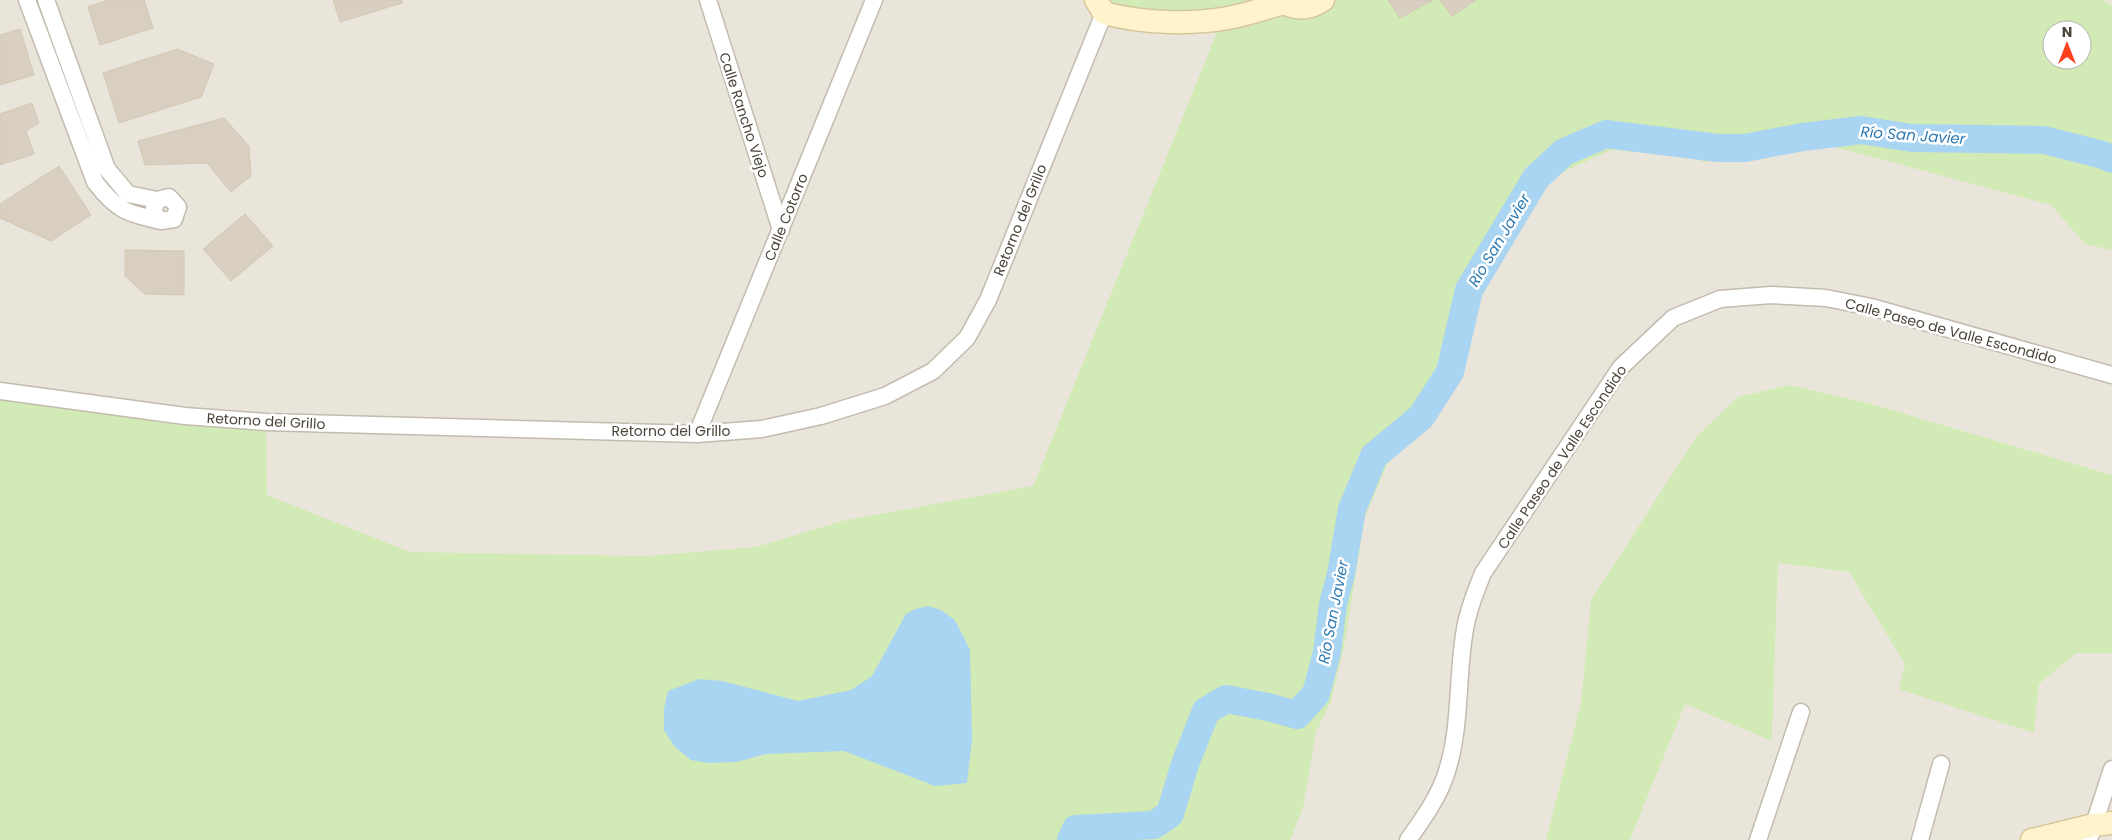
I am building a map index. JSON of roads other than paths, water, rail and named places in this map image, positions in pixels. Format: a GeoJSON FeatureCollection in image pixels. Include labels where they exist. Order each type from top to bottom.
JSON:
{"type":"FeatureCollection","features":[{"type":"Feature","properties":{"kind":"street"},"geometry":{"type":"LineString","coordinates":[[27,0],[95,182],[109,200],[128,214],[161,221],[174,219],[178,207],[169,197],[157,200],[128,194],[107,169],[46,0]]}},
{"type":"Feature","properties":{"kind":"street","name":"Calle Rancho Viejo"},"geometry":{"type":"LineString","coordinates":[[708,0],[781,230]]}},
{"type":"Feature","properties":{"kind":"street","name":"Calle Cotorro"},"geometry":{"type":"LineString","coordinates":[[697,434],[874,0]]}},
{"type":"Feature","properties":{"kind":"street"},"geometry":{"type":"LineString","coordinates":[[1100,6],[1136,9],[1193,22],[1228,18],[1282,1],[1294,7],[1305,8],[1316,5],[1323,0]]}},
{"type":"Feature","properties":{"kind":"street","name":"Retorno del Grillo"},"geometry":{"type":"LineString","coordinates":[[0,391],[185,416],[266,422],[697,434],[762,429],[821,416],[885,396],[932,371],[967,338],[988,300],[1100,6]]}},
{"type":"Feature","properties":{"kind":"street"},"geometry":{"type":"LineString","coordinates":[[157,200],[153,212],[161,221]]}},
{"type":"Feature","properties":{"kind":"street","name":"Calle Paseo de Valle Escondido"},"geometry":{"type":"LineString","coordinates":[[1408,840],[1427,812],[1447,772],[1457,728],[1464,634],[1472,600],[1483,573],[1621,367],[1673,318],[1720,299],[1771,295],[1826,298],[1872,307],[2112,375]]}},
{"type":"Feature","properties":{"kind":"street"},"geometry":{"type":"LineString","coordinates":[[1758,840],[1801,712]]}},
{"type":"Feature","properties":{"kind":"street"},"geometry":{"type":"LineString","coordinates":[[1920,840],[1941,764]]}},
{"type":"Feature","properties":{"kind":"street"},"geometry":{"type":"LineString","coordinates":[[2032,840],[2098,829],[2112,769]]}},
{"type":"Feature","properties":{"kind":"water"},"geometry":{"type":"Polygon","coordinates":[[[928,606],[941,610],[955,620],[970,650],[972,740],[967,783],[935,786],[844,751],[766,754],[737,762],[709,763],[691,760],[674,746],[664,730],[664,709],[668,691],[699,679],[722,681],[798,701],[851,690],[872,676],[906,614],[915,609],[928,606]]]}},
{"type":"Feature","properties":{"kind":"waterway","name":"Río San Javier"},"geometry":{"type":"LineString","coordinates":[[1071,840],[1076,829],[1154,825],[1170,814],[1185,764],[1206,711],[1226,699],[1297,715],[1316,694],[1327,652],[1333,604],[1341,574],[1352,509],[1374,456],[1421,417],[1450,372],[1469,290],[1536,178],[1564,152],[1606,134],[1718,148],[1745,148],[1803,137],[1861,130],[1912,138],[2044,140],[2112,159]]}}]}
